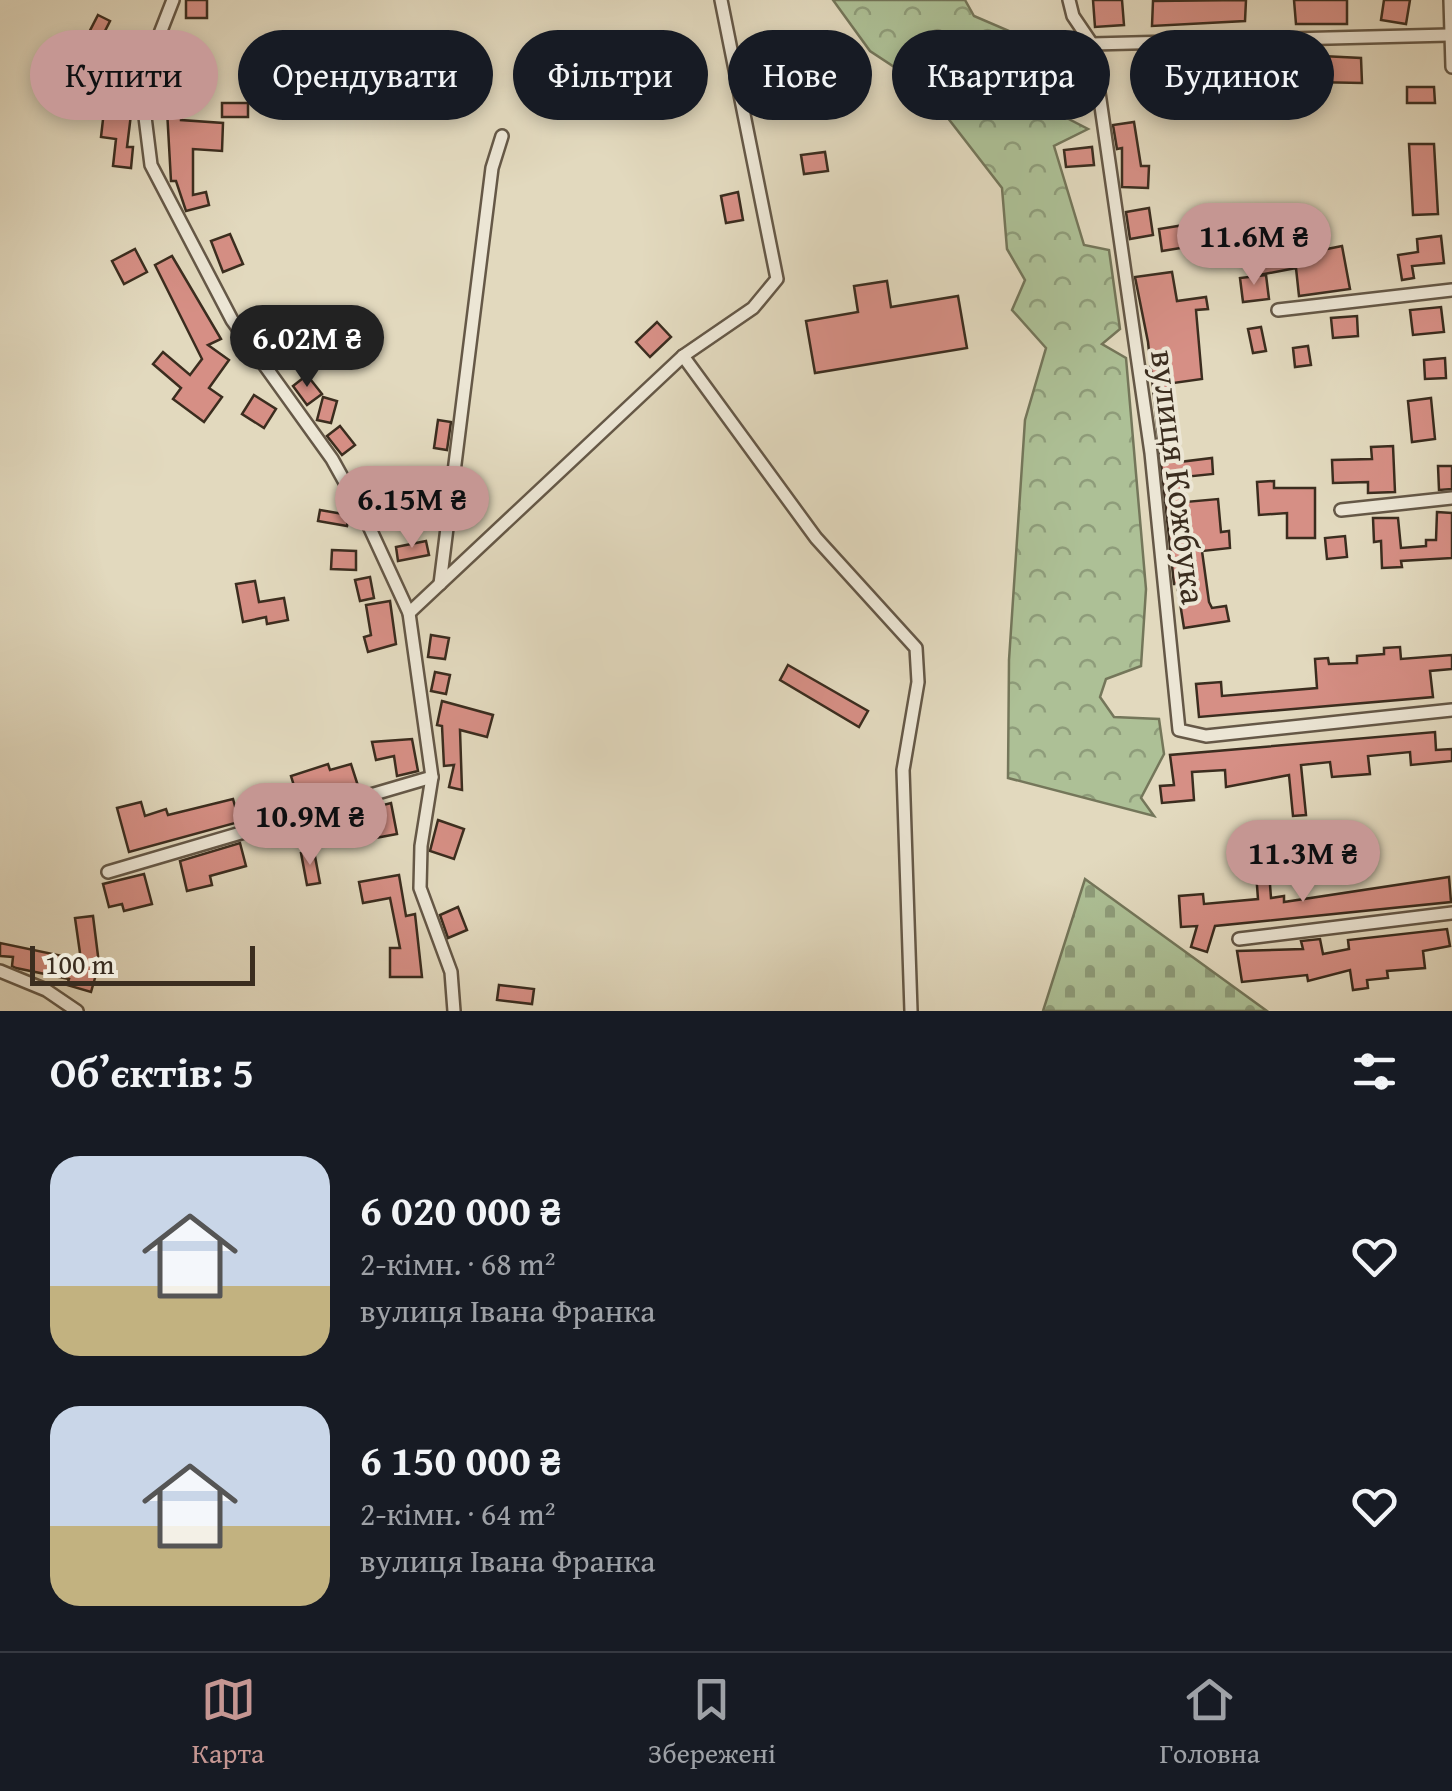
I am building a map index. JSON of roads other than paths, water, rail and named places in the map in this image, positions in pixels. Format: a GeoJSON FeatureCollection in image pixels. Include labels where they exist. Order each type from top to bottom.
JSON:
{"type":"FeatureCollection","features":[{"type":"Feature","properties":{"kind":"street"},"geometry":{"type":"LineString","coordinates":[[173,0],[148,76],[144,109],[151,165],[232,320],[332,459],[409,612],[432,777],[421,846],[420,888],[451,972],[454,1011]]}},
{"type":"Feature","properties":{"kind":"street"},"geometry":{"type":"LineString","coordinates":[[409,612],[683,356],[754,308],[778,278],[721,0]]}},
{"type":"Feature","properties":{"kind":"street","name":"вулиця Кожбука"},"geometry":{"type":"LineString","coordinates":[[1069,0],[1085,30]]}},
{"type":"Feature","properties":{"kind":"street"},"geometry":{"type":"LineString","coordinates":[[1450,0],[1452,66]]}},
{"type":"Feature","properties":{"kind":"street"},"geometry":{"type":"LineString","coordinates":[[1110,44],[1450,36]]}},
{"type":"Feature","properties":{"kind":"street","name":"вулиця Кожбука"},"geometry":{"type":"LineString","coordinates":[[1103,120],[1151,452],[1179,730],[1206,736],[1452,710]]}},
{"type":"Feature","properties":{"kind":"street"},"geometry":{"type":"LineString","coordinates":[[440,584],[492,168],[502,136]]}},
{"type":"Feature","properties":{"kind":"street"},"geometry":{"type":"LineString","coordinates":[[1278,310],[1452,290]]}},
{"type":"Feature","properties":{"kind":"street"},"geometry":{"type":"LineString","coordinates":[[683,356],[816,538],[916,648],[918,682],[904,770],[911,1011]]}},
{"type":"Feature","properties":{"kind":"street"},"geometry":{"type":"LineString","coordinates":[[1340,510],[1452,498]]}},
{"type":"Feature","properties":{"kind":"street"},"geometry":{"type":"LineString","coordinates":[[108,872],[432,777]]}},
{"type":"Feature","properties":{"kind":"street"},"geometry":{"type":"LineString","coordinates":[[1239,939],[1452,912]]}},
{"type":"Feature","properties":{"kind":"street"},"geometry":{"type":"LineString","coordinates":[[0,972],[46,990],[77,1011]]}}]}
